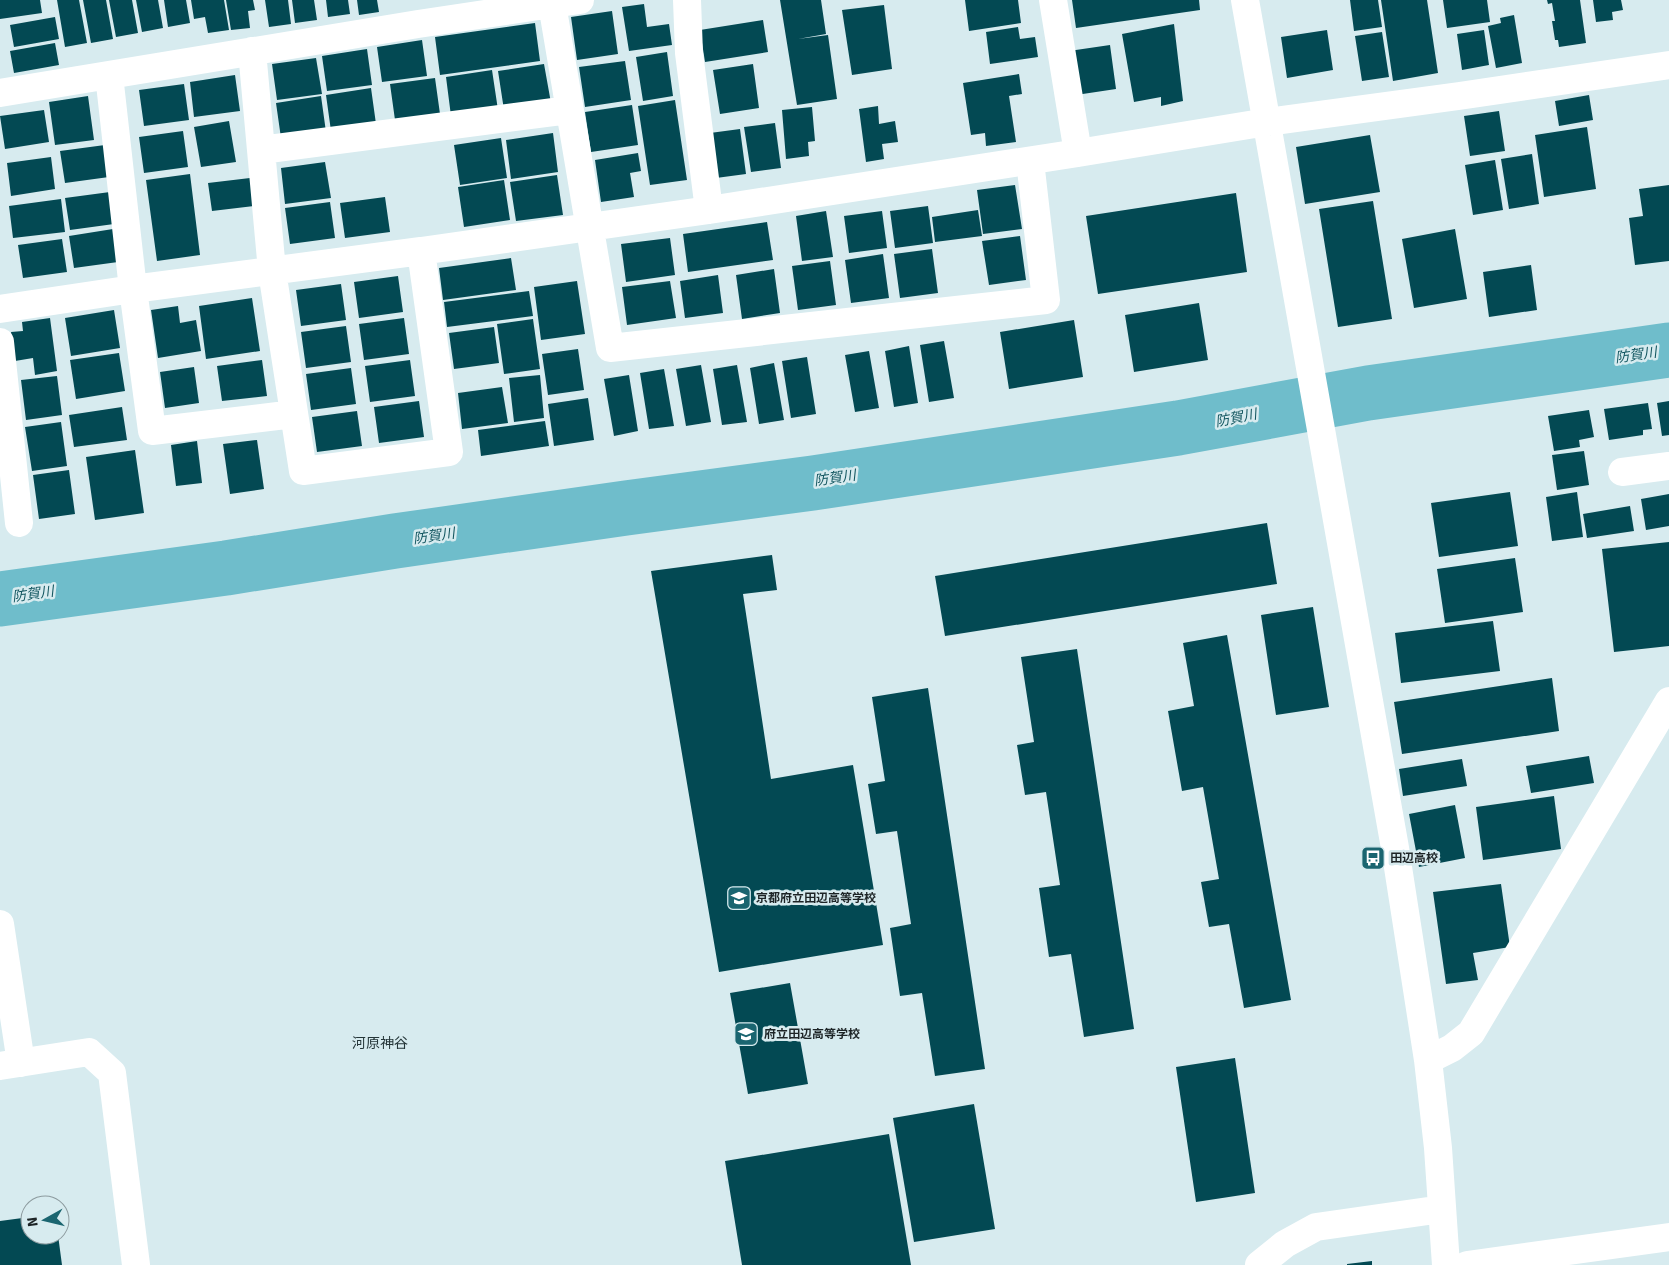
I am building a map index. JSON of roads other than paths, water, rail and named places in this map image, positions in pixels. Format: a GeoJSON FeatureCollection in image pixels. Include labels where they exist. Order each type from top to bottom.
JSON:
{"type":"FeatureCollection","features":[{"type":"Feature","properties":{"kind":"street"},"geometry":{"type":"LineString","coordinates":[[0,93],[252,51],[417,12],[552,4],[580,0]]}},
{"type":"Feature","properties":{"kind":"street"},"geometry":{"type":"LineString","coordinates":[[687,0],[689,52],[709,210]]}},
{"type":"Feature","properties":{"kind":"street"},"geometry":{"type":"LineString","coordinates":[[1053,0],[1078,153]]}},
{"type":"Feature","properties":{"kind":"street"},"geometry":{"type":"LineString","coordinates":[[1245,0],[1394,838],[1428,1060],[1438,1148],[1446,1265]]}},
{"type":"Feature","properties":{"kind":"street"},"geometry":{"type":"LineString","coordinates":[[552,4],[610,348],[1046,300],[1030,161]]}},
{"type":"Feature","properties":{"kind":"street"},"geometry":{"type":"LineString","coordinates":[[252,51],[272,271],[303,471],[449,452],[421,251]]}},
{"type":"Feature","properties":{"kind":"street"},"geometry":{"type":"LineString","coordinates":[[0,309],[132,289],[421,251],[709,210],[1030,161],[1268,122],[1669,65]]}},
{"type":"Feature","properties":{"kind":"street"},"geometry":{"type":"LineString","coordinates":[[109,75],[132,289],[152,431],[294,414]]}},
{"type":"Feature","properties":{"kind":"street"},"geometry":{"type":"LineString","coordinates":[[261,150],[569,110]]}},
{"type":"Feature","properties":{"kind":"street"},"geometry":{"type":"LineString","coordinates":[[0,342],[19,524]]}},
{"type":"Feature","properties":{"kind":"street"},"geometry":{"type":"LineString","coordinates":[[1622,472],[1669,466]]}},
{"type":"Feature","properties":{"kind":"street"},"geometry":{"type":"LineString","coordinates":[[1428,1060],[1452,1048],[1471,1033],[1669,701]]}},
{"type":"Feature","properties":{"kind":"street"},"geometry":{"type":"LineString","coordinates":[[0,924],[10,1065],[89,1052],[112,1073],[136,1265]]}},
{"type":"Feature","properties":{"kind":"street"},"geometry":{"type":"LineString","coordinates":[[1259,1265],[1285,1244],[1316,1228],[1442,1209]]}},
{"type":"Feature","properties":{"kind":"street"},"geometry":{"type":"LineString","coordinates":[[1467,1265],[1669,1237]]}},
{"type":"Feature","properties":{"kind":"waterway","name":"防賀川"},"geometry":{"type":"LineString","coordinates":[[0,599],[226,568],[395,541],[626,508],[813,483],[1178,428],[1368,393],[1669,350]]}},
{"type":"Feature","properties":{"kind":"place","name":"田辺高校"},"geometry":{"type":"Point","coordinates":[1373,858]}},
{"type":"Feature","properties":{"kind":"place","name":"京都府立田辺高等学校"},"geometry":{"type":"Point","coordinates":[739,898]}},
{"type":"Feature","properties":{"kind":"place","name":"府立田辺高等学校"},"geometry":{"type":"Point","coordinates":[746,1034]}},
{"type":"Feature","properties":{"kind":"district","name":"河原神谷"},"geometry":{"type":"Point","coordinates":[380,1043]}}]}
